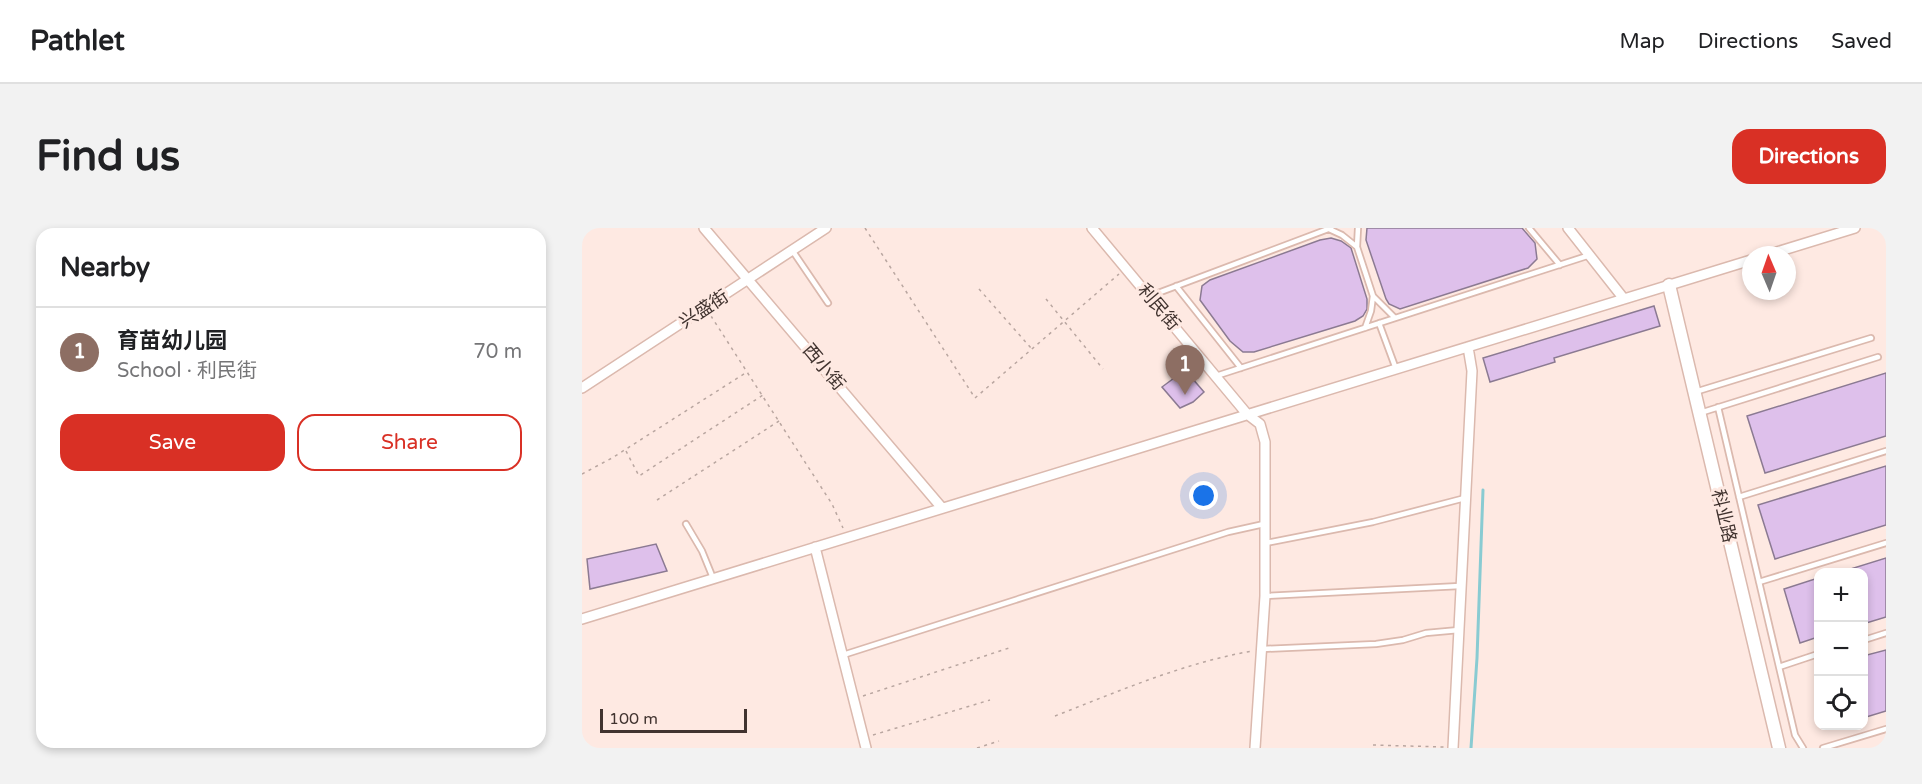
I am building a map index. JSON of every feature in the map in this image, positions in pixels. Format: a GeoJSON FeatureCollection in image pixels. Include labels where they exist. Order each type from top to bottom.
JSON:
{"type":"FeatureCollection","features":[{"type":"Feature","properties":{"kind":"street","name":"西小街"},"geometry":{"type":"LineString","coordinates":[[704,228],[942,508]]}},
{"type":"Feature","properties":{"kind":"street","name":"兴盛街"},"geometry":{"type":"LineString","coordinates":[[582,388],[826,228]]}},
{"type":"Feature","properties":{"kind":"street","name":"利民街"},"geometry":{"type":"LineString","coordinates":[[1092,228],[1247,414],[1260,424],[1265,442],[1266,543],[1265,596],[1255,748]]}},
{"type":"Feature","properties":{"kind":"street"},"geometry":{"type":"LineString","coordinates":[[1568,228],[1624,299]]}},
{"type":"Feature","properties":{"kind":"street"},"geometry":{"type":"LineString","coordinates":[[1796,246],[1854,228]]}},
{"type":"Feature","properties":{"kind":"street"},"geometry":{"type":"LineString","coordinates":[[582,618],[1742,263]]}},
{"type":"Feature","properties":{"kind":"street","name":"科业路"},"geometry":{"type":"LineString","coordinates":[[1670,285],[1779,748]]}},
{"type":"Feature","properties":{"kind":"street"},"geometry":{"type":"LineString","coordinates":[[1454,748],[1472,371],[1468,346]]}},
{"type":"Feature","properties":{"kind":"street"},"geometry":{"type":"LineString","coordinates":[[815,547],[865,743]]}},
{"type":"Feature","properties":{"kind":"lane"},"geometry":{"type":"LineString","coordinates":[[1150,296],[1329,228],[1357,246]]}},
{"type":"Feature","properties":{"kind":"lane"},"geometry":{"type":"LineString","coordinates":[[1358,228],[1357,246],[1373,296],[1365,328]]}},
{"type":"Feature","properties":{"kind":"lane"},"geometry":{"type":"LineString","coordinates":[[1529,228],[1560,265]]}},
{"type":"Feature","properties":{"kind":"lane"},"geometry":{"type":"LineString","coordinates":[[792,250],[828,303]]}},
{"type":"Feature","properties":{"kind":"lane"},"geometry":{"type":"LineString","coordinates":[[1216,376],[1590,255]]}},
{"type":"Feature","properties":{"kind":"lane"},"geometry":{"type":"LineString","coordinates":[[1176,286],[1241,368]]}},
{"type":"Feature","properties":{"kind":"lane"},"geometry":{"type":"LineString","coordinates":[[1373,296],[1395,318]]}},
{"type":"Feature","properties":{"kind":"lane"},"geometry":{"type":"LineString","coordinates":[[1379,323],[1396,369]]}},
{"type":"Feature","properties":{"kind":"lane"},"geometry":{"type":"LineString","coordinates":[[1695,392],[1871,338]]}},
{"type":"Feature","properties":{"kind":"lane"},"geometry":{"type":"LineString","coordinates":[[1700,413],[1878,357]]}},
{"type":"Feature","properties":{"kind":"lane"},"geometry":{"type":"LineString","coordinates":[[1718,407],[1795,735],[1803,748]]}},
{"type":"Feature","properties":{"kind":"lane"},"geometry":{"type":"LineString","coordinates":[[1739,497],[1886,451]]}},
{"type":"Feature","properties":{"kind":"lane"},"geometry":{"type":"LineString","coordinates":[[1266,543],[1373,522],[1466,498]]}},
{"type":"Feature","properties":{"kind":"lane"},"geometry":{"type":"LineString","coordinates":[[843,655],[1228,532],[1266,523]]}},
{"type":"Feature","properties":{"kind":"lane"},"geometry":{"type":"LineString","coordinates":[[686,524],[702,551],[713,578]]}},
{"type":"Feature","properties":{"kind":"lane"},"geometry":{"type":"LineString","coordinates":[[1759,582],[1886,543]]}},
{"type":"Feature","properties":{"kind":"lane"},"geometry":{"type":"LineString","coordinates":[[1265,596],[1462,586]]}},
{"type":"Feature","properties":{"kind":"lane"},"geometry":{"type":"LineString","coordinates":[[1262,649],[1376,644],[1403,640],[1426,633],[1459,630]]}},
{"type":"Feature","properties":{"kind":"lane"},"geometry":{"type":"LineString","coordinates":[[1868,638],[1886,633]]}},
{"type":"Feature","properties":{"kind":"lane"},"geometry":{"type":"LineString","coordinates":[[1779,667],[1814,655]]}},
{"type":"Feature","properties":{"kind":"lane"},"geometry":{"type":"LineString","coordinates":[[1823,748],[1886,729]]}},
{"type":"Feature","properties":{"kind":"path"},"geometry":{"type":"LineString","coordinates":[[865,228],[975,398],[1126,268]]}},
{"type":"Feature","properties":{"kind":"path"},"geometry":{"type":"LineString","coordinates":[[979,289],[1032,349]]}},
{"type":"Feature","properties":{"kind":"path"},"geometry":{"type":"LineString","coordinates":[[1046,299],[1103,369]]}},
{"type":"Feature","properties":{"kind":"path"},"geometry":{"type":"LineString","coordinates":[[706,308],[832,504],[847,537]]}},
{"type":"Feature","properties":{"kind":"path"},"geometry":{"type":"LineString","coordinates":[[582,474],[625,450],[748,372]]}},
{"type":"Feature","properties":{"kind":"path"},"geometry":{"type":"LineString","coordinates":[[625,450],[639,476],[763,394]]}},
{"type":"Feature","properties":{"kind":"path"},"geometry":{"type":"LineString","coordinates":[[657,500],[779,421]]}},
{"type":"Feature","properties":{"kind":"path"},"geometry":{"type":"LineString","coordinates":[[854,699],[1012,647]]}},
{"type":"Feature","properties":{"kind":"path"},"geometry":{"type":"LineString","coordinates":[[1055,716],[1144,681],[1229,655],[1262,649]]}},
{"type":"Feature","properties":{"kind":"path"},"geometry":{"type":"LineString","coordinates":[[865,743],[990,700]]}},
{"type":"Feature","properties":{"kind":"path"},"geometry":{"type":"LineString","coordinates":[[977,748],[999,741]]}},
{"type":"Feature","properties":{"kind":"path"},"geometry":{"type":"LineString","coordinates":[[1373,745],[1454,748]]}},
{"type":"Feature","properties":{"kind":"building"},"geometry":{"type":"Polygon","coordinates":[[[1367,228],[1522,228],[1535,243],[1537,259],[1528,268],[1400,309],[1389,304],[1386,299],[1366,240],[1367,228]]]}},
{"type":"Feature","properties":{"kind":"building"},"geometry":{"type":"Polygon","coordinates":[[[1331,238],[1351,248],[1367,299],[1367,309],[1363,316],[1355,321],[1254,352],[1243,352],[1230,341],[1200,300],[1202,286],[1210,280],[1331,238]]]}},
{"type":"Feature","properties":{"kind":"building"},"geometry":{"type":"Polygon","coordinates":[[[1654,306],[1660,326],[1554,358],[1555,362],[1490,382],[1483,358],[1654,306]]]}},
{"type":"Feature","properties":{"kind":"building"},"geometry":{"type":"Polygon","coordinates":[[[1185,370],[1204,392],[1193,402],[1180,408],[1162,387],[1185,370]]]}},
{"type":"Feature","properties":{"kind":"building"},"geometry":{"type":"Polygon","coordinates":[[[1886,373],[1886,436],[1765,473],[1747,416],[1886,373]]]}},
{"type":"Feature","properties":{"kind":"building"},"geometry":{"type":"Polygon","coordinates":[[[1886,466],[1886,525],[1775,559],[1758,505],[1886,466]]]}},
{"type":"Feature","properties":{"kind":"building"},"geometry":{"type":"Polygon","coordinates":[[[656,544],[667,571],[590,589],[587,559],[656,544]]]}},
{"type":"Feature","properties":{"kind":"building"},"geometry":{"type":"Polygon","coordinates":[[[1886,558],[1886,617],[1868,622],[1868,568],[1854,568],[1886,558]]]}},
{"type":"Feature","properties":{"kind":"building"},"geometry":{"type":"Polygon","coordinates":[[[1814,579],[1814,638],[1800,643],[1784,589],[1814,579]]]}},
{"type":"Feature","properties":{"kind":"building"},"geometry":{"type":"Polygon","coordinates":[[[1886,650],[1886,711],[1868,716],[1868,676],[1868,655],[1886,650]]]}},
{"type":"Feature","properties":{"kind":"waterway"},"geometry":{"type":"LineString","coordinates":[[1471,748],[1477,658],[1483,490]]}},
{"type":"Feature","properties":{"kind":"place","name":"育苗幼儿园"},"geometry":{"type":"Point","coordinates":[1185,395]}}]}
